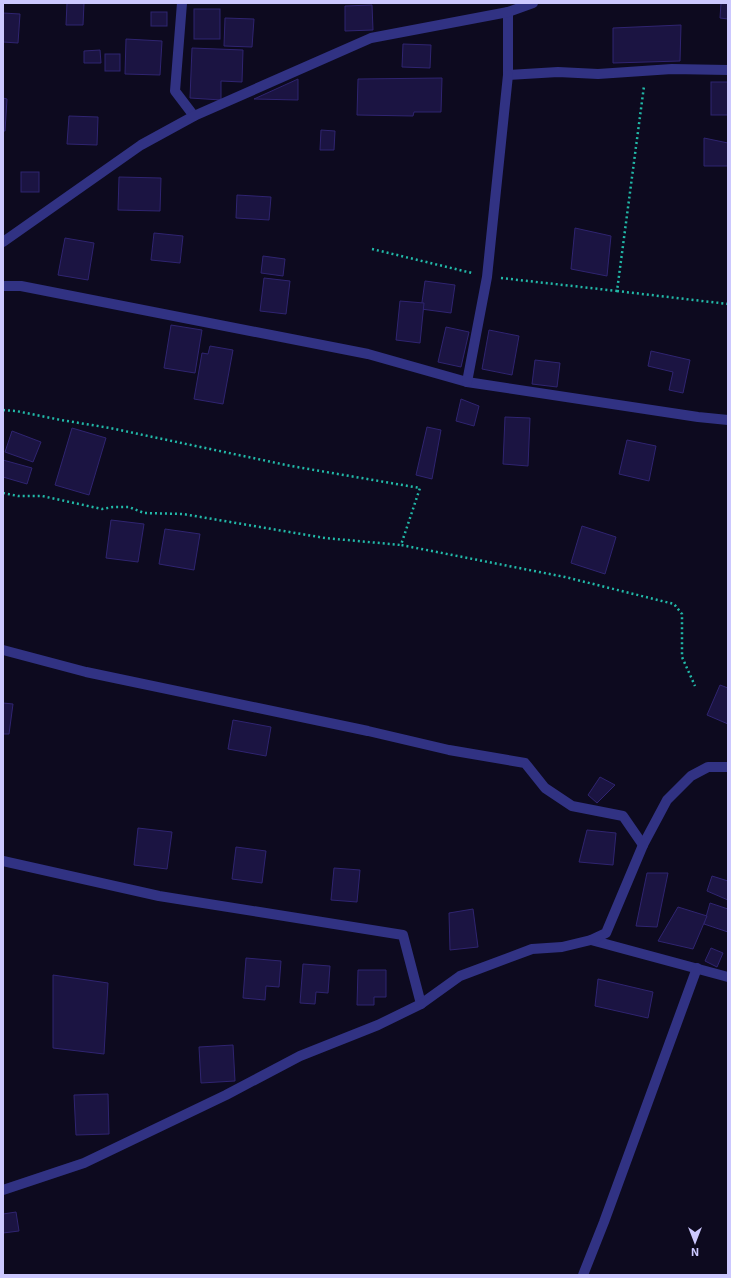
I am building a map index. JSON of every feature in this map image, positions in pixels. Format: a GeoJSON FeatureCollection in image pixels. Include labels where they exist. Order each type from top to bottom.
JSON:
{"type":"FeatureCollection","features":[{"type":"Feature","properties":{"kind":"street"},"geometry":{"type":"LineString","coordinates":[[182,3],[175,91],[194,116]]}},
{"type":"Feature","properties":{"kind":"street"},"geometry":{"type":"LineString","coordinates":[[3,242],[141,145],[194,116],[371,38],[508,12],[533,3]]}},
{"type":"Feature","properties":{"kind":"street"},"geometry":{"type":"LineString","coordinates":[[467,382],[487,277],[508,75],[508,12]]}},
{"type":"Feature","properties":{"kind":"street"},"geometry":{"type":"LineString","coordinates":[[508,75],[558,72],[598,74],[672,69],[728,70]]}},
{"type":"Feature","properties":{"kind":"street"},"geometry":{"type":"LineString","coordinates":[[3,281],[21,286],[368,354],[467,382],[698,417],[728,420]]}},
{"type":"Feature","properties":{"kind":"street"},"geometry":{"type":"LineString","coordinates":[[3,286],[21,286]]}},
{"type":"Feature","properties":{"kind":"street"},"geometry":{"type":"LineString","coordinates":[[3,650],[86,672],[368,731],[449,750],[525,763],[545,788],[572,806],[623,816],[643,845]]}},
{"type":"Feature","properties":{"kind":"street"},"geometry":{"type":"LineString","coordinates":[[3,1190],[84,1163],[226,1095],[300,1056],[378,1025],[421,1004],[460,976],[532,949],[562,947],[591,940],[606,933],[643,845],[667,800],[691,776],[708,767],[728,767]]}},
{"type":"Feature","properties":{"kind":"street"},"geometry":{"type":"LineString","coordinates":[[3,861],[159,896],[403,935],[421,1004]]}},
{"type":"Feature","properties":{"kind":"street"},"geometry":{"type":"LineString","coordinates":[[591,940],[728,977]]}},
{"type":"Feature","properties":{"kind":"street"},"geometry":{"type":"LineString","coordinates":[[583,1275],[607,1215],[697,968]]}},
{"type":"Feature","properties":{"kind":"path"},"geometry":{"type":"LineString","coordinates":[[617,291],[646,71]]}},
{"type":"Feature","properties":{"kind":"path"},"geometry":{"type":"LineString","coordinates":[[372,249],[487,277],[728,304]]}},
{"type":"Feature","properties":{"kind":"path"},"geometry":{"type":"LineString","coordinates":[[3,410],[16,410],[291,466],[420,488],[400,545]]}},
{"type":"Feature","properties":{"kind":"path"},"geometry":{"type":"LineString","coordinates":[[3,493],[18,496],[42,496],[102,509],[113,506],[129,507],[144,513],[183,514],[325,538],[400,545],[581,581],[674,604],[682,614],[682,657],[695,686]]}},
{"type":"Feature","properties":{"kind":"building"},"geometry":{"type":"Polygon","coordinates":[[[67,3],[84,3],[83,25],[66,25],[67,3]]]}},
{"type":"Feature","properties":{"kind":"building"},"geometry":{"type":"Polygon","coordinates":[[[721,3],[728,3],[728,19],[720,18],[721,3]]]}},
{"type":"Feature","properties":{"kind":"building"},"geometry":{"type":"Polygon","coordinates":[[[372,5],[373,30],[345,31],[345,6],[372,5]]]}},
{"type":"Feature","properties":{"kind":"building"},"geometry":{"type":"Polygon","coordinates":[[[194,9],[220,9],[220,39],[194,39],[194,9]]]}},
{"type":"Feature","properties":{"kind":"building"},"geometry":{"type":"Polygon","coordinates":[[[151,12],[167,12],[167,26],[151,26],[151,12]]]}},
{"type":"Feature","properties":{"kind":"building"},"geometry":{"type":"Polygon","coordinates":[[[3,13],[20,14],[18,43],[3,42],[3,13]]]}},
{"type":"Feature","properties":{"kind":"building"},"geometry":{"type":"Polygon","coordinates":[[[225,18],[254,19],[252,47],[224,46],[225,18]]]}},
{"type":"Feature","properties":{"kind":"building"},"geometry":{"type":"Polygon","coordinates":[[[681,25],[680,61],[613,63],[613,28],[681,25]]]}},
{"type":"Feature","properties":{"kind":"building"},"geometry":{"type":"Polygon","coordinates":[[[126,39],[162,41],[160,75],[125,74],[126,39]]]}},
{"type":"Feature","properties":{"kind":"building"},"geometry":{"type":"Polygon","coordinates":[[[403,44],[431,45],[430,68],[402,67],[403,44]]]}},
{"type":"Feature","properties":{"kind":"building"},"geometry":{"type":"Polygon","coordinates":[[[192,48],[243,50],[242,82],[221,81],[221,100],[190,98],[192,48]]]}},
{"type":"Feature","properties":{"kind":"building"},"geometry":{"type":"Polygon","coordinates":[[[100,50],[101,63],[84,63],[84,51],[100,50]]]}},
{"type":"Feature","properties":{"kind":"building"},"geometry":{"type":"Polygon","coordinates":[[[105,54],[120,54],[120,71],[105,71],[105,54]]]}},
{"type":"Feature","properties":{"kind":"building"},"geometry":{"type":"Polygon","coordinates":[[[442,78],[441,112],[414,112],[413,116],[357,115],[358,79],[442,78]]]}},
{"type":"Feature","properties":{"kind":"building"},"geometry":{"type":"Polygon","coordinates":[[[298,79],[298,100],[254,99],[298,79]]]}},
{"type":"Feature","properties":{"kind":"building"},"geometry":{"type":"Polygon","coordinates":[[[711,82],[728,82],[728,115],[711,115],[711,82]]]}},
{"type":"Feature","properties":{"kind":"building"},"geometry":{"type":"Polygon","coordinates":[[[3,98],[7,99],[5,131],[3,131],[3,98]]]}},
{"type":"Feature","properties":{"kind":"building"},"geometry":{"type":"Polygon","coordinates":[[[69,116],[98,117],[97,145],[67,144],[69,116]]]}},
{"type":"Feature","properties":{"kind":"building"},"geometry":{"type":"Polygon","coordinates":[[[321,130],[335,131],[334,150],[320,150],[321,130]]]}},
{"type":"Feature","properties":{"kind":"building"},"geometry":{"type":"Polygon","coordinates":[[[704,138],[728,143],[728,166],[704,166],[704,138]]]}},
{"type":"Feature","properties":{"kind":"building"},"geometry":{"type":"Polygon","coordinates":[[[21,172],[39,172],[39,192],[21,192],[21,172]]]}},
{"type":"Feature","properties":{"kind":"building"},"geometry":{"type":"Polygon","coordinates":[[[119,177],[161,178],[160,211],[118,210],[119,177]]]}},
{"type":"Feature","properties":{"kind":"building"},"geometry":{"type":"Polygon","coordinates":[[[237,195],[271,197],[269,220],[236,218],[237,195]]]}},
{"type":"Feature","properties":{"kind":"building"},"geometry":{"type":"Polygon","coordinates":[[[575,228],[611,236],[607,276],[571,269],[575,228]]]}},
{"type":"Feature","properties":{"kind":"building"},"geometry":{"type":"Polygon","coordinates":[[[154,233],[183,236],[180,263],[151,260],[154,233]]]}},
{"type":"Feature","properties":{"kind":"building"},"geometry":{"type":"Polygon","coordinates":[[[65,238],[94,243],[88,280],[58,275],[65,238]]]}},
{"type":"Feature","properties":{"kind":"building"},"geometry":{"type":"Polygon","coordinates":[[[263,256],[285,259],[283,276],[261,273],[263,256]]]}},
{"type":"Feature","properties":{"kind":"building"},"geometry":{"type":"Polygon","coordinates":[[[264,278],[290,281],[286,314],[260,311],[264,278]]]}},
{"type":"Feature","properties":{"kind":"building"},"geometry":{"type":"Polygon","coordinates":[[[425,281],[455,285],[451,313],[421,309],[425,281]]]}},
{"type":"Feature","properties":{"kind":"building"},"geometry":{"type":"Polygon","coordinates":[[[400,301],[424,303],[420,343],[396,340],[400,301]]]}},
{"type":"Feature","properties":{"kind":"building"},"geometry":{"type":"Polygon","coordinates":[[[171,325],[202,330],[195,373],[164,368],[171,325]]]}},
{"type":"Feature","properties":{"kind":"building"},"geometry":{"type":"Polygon","coordinates":[[[446,327],[469,332],[461,367],[438,362],[446,327]]]}},
{"type":"Feature","properties":{"kind":"building"},"geometry":{"type":"Polygon","coordinates":[[[489,330],[519,336],[512,375],[482,369],[489,330]]]}},
{"type":"Feature","properties":{"kind":"building"},"geometry":{"type":"Polygon","coordinates":[[[210,346],[233,350],[223,404],[194,399],[202,353],[208,354],[210,346]]]}},
{"type":"Feature","properties":{"kind":"building"},"geometry":{"type":"Polygon","coordinates":[[[651,351],[690,360],[683,393],[669,390],[673,372],[648,366],[651,351]]]}},
{"type":"Feature","properties":{"kind":"building"},"geometry":{"type":"Polygon","coordinates":[[[535,360],[560,363],[557,387],[532,384],[535,360]]]}},
{"type":"Feature","properties":{"kind":"building"},"geometry":{"type":"Polygon","coordinates":[[[461,399],[479,406],[474,426],[456,421],[461,399]]]}},
{"type":"Feature","properties":{"kind":"building"},"geometry":{"type":"Polygon","coordinates":[[[505,417],[530,418],[528,466],[503,464],[505,417]]]}},
{"type":"Feature","properties":{"kind":"building"},"geometry":{"type":"Polygon","coordinates":[[[427,427],[441,430],[432,479],[416,475],[427,427]]]}},
{"type":"Feature","properties":{"kind":"building"},"geometry":{"type":"Polygon","coordinates":[[[72,428],[106,438],[89,495],[55,485],[72,428]]]}},
{"type":"Feature","properties":{"kind":"building"},"geometry":{"type":"Polygon","coordinates":[[[12,431],[41,442],[33,462],[5,452],[12,431]]]}},
{"type":"Feature","properties":{"kind":"building"},"geometry":{"type":"Polygon","coordinates":[[[627,440],[656,446],[649,481],[619,474],[627,440]]]}},
{"type":"Feature","properties":{"kind":"building"},"geometry":{"type":"Polygon","coordinates":[[[3,460],[32,468],[27,484],[3,477],[3,460]]]}},
{"type":"Feature","properties":{"kind":"building"},"geometry":{"type":"Polygon","coordinates":[[[111,520],[144,524],[138,562],[106,558],[111,520]]]}},
{"type":"Feature","properties":{"kind":"building"},"geometry":{"type":"Polygon","coordinates":[[[582,526],[616,537],[605,574],[571,563],[582,526]]]}},
{"type":"Feature","properties":{"kind":"building"},"geometry":{"type":"Polygon","coordinates":[[[165,529],[200,534],[194,570],[159,564],[165,529]]]}},
{"type":"Feature","properties":{"kind":"building"},"geometry":{"type":"Polygon","coordinates":[[[720,685],[728,688],[728,724],[707,715],[720,685]]]}},
{"type":"Feature","properties":{"kind":"building"},"geometry":{"type":"Polygon","coordinates":[[[3,703],[13,704],[9,734],[3,734],[3,703]]]}},
{"type":"Feature","properties":{"kind":"building"},"geometry":{"type":"Polygon","coordinates":[[[233,720],[271,727],[266,756],[228,749],[233,720]]]}},
{"type":"Feature","properties":{"kind":"building"},"geometry":{"type":"Polygon","coordinates":[[[600,777],[615,785],[597,803],[588,795],[600,777]]]}},
{"type":"Feature","properties":{"kind":"building"},"geometry":{"type":"Polygon","coordinates":[[[138,828],[172,832],[167,869],[134,865],[138,828]]]}},
{"type":"Feature","properties":{"kind":"building"},"geometry":{"type":"Polygon","coordinates":[[[587,830],[616,833],[613,865],[579,862],[587,830]]]}},
{"type":"Feature","properties":{"kind":"building"},"geometry":{"type":"Polygon","coordinates":[[[236,847],[266,851],[262,883],[232,879],[236,847]]]}},
{"type":"Feature","properties":{"kind":"building"},"geometry":{"type":"Polygon","coordinates":[[[334,868],[360,870],[357,902],[331,900],[334,868]]]}},
{"type":"Feature","properties":{"kind":"building"},"geometry":{"type":"Polygon","coordinates":[[[647,873],[668,873],[657,927],[636,926],[647,873]]]}},
{"type":"Feature","properties":{"kind":"building"},"geometry":{"type":"Polygon","coordinates":[[[712,876],[728,881],[728,900],[707,891],[712,876]]]}},
{"type":"Feature","properties":{"kind":"building"},"geometry":{"type":"Polygon","coordinates":[[[710,903],[728,909],[728,932],[704,924],[710,903]]]}},
{"type":"Feature","properties":{"kind":"building"},"geometry":{"type":"Polygon","coordinates":[[[678,907],[707,916],[693,949],[658,941],[678,907]]]}},
{"type":"Feature","properties":{"kind":"building"},"geometry":{"type":"Polygon","coordinates":[[[473,909],[478,947],[450,950],[449,913],[473,909]]]}},
{"type":"Feature","properties":{"kind":"building"},"geometry":{"type":"Polygon","coordinates":[[[711,948],[723,953],[717,967],[705,961],[711,948]]]}},
{"type":"Feature","properties":{"kind":"building"},"geometry":{"type":"Polygon","coordinates":[[[246,958],[281,961],[279,987],[266,986],[265,1000],[243,998],[246,958]]]}},
{"type":"Feature","properties":{"kind":"building"},"geometry":{"type":"Polygon","coordinates":[[[303,964],[330,966],[328,993],[316,992],[315,1004],[300,1003],[303,964]]]}},
{"type":"Feature","properties":{"kind":"building"},"geometry":{"type":"Polygon","coordinates":[[[358,970],[386,970],[386,997],[374,997],[374,1005],[357,1005],[358,970]]]}},
{"type":"Feature","properties":{"kind":"building"},"geometry":{"type":"Polygon","coordinates":[[[53,975],[108,983],[104,1054],[53,1048],[53,975]]]}},
{"type":"Feature","properties":{"kind":"building"},"geometry":{"type":"Polygon","coordinates":[[[598,979],[653,992],[648,1018],[595,1006],[598,979]]]}},
{"type":"Feature","properties":{"kind":"building"},"geometry":{"type":"Polygon","coordinates":[[[233,1045],[235,1081],[201,1083],[199,1047],[233,1045]]]}},
{"type":"Feature","properties":{"kind":"building"},"geometry":{"type":"Polygon","coordinates":[[[108,1094],[109,1134],[76,1135],[74,1095],[108,1094]]]}},
{"type":"Feature","properties":{"kind":"building"},"geometry":{"type":"Polygon","coordinates":[[[16,1212],[19,1231],[3,1233],[3,1214],[16,1212]]]}}]}
